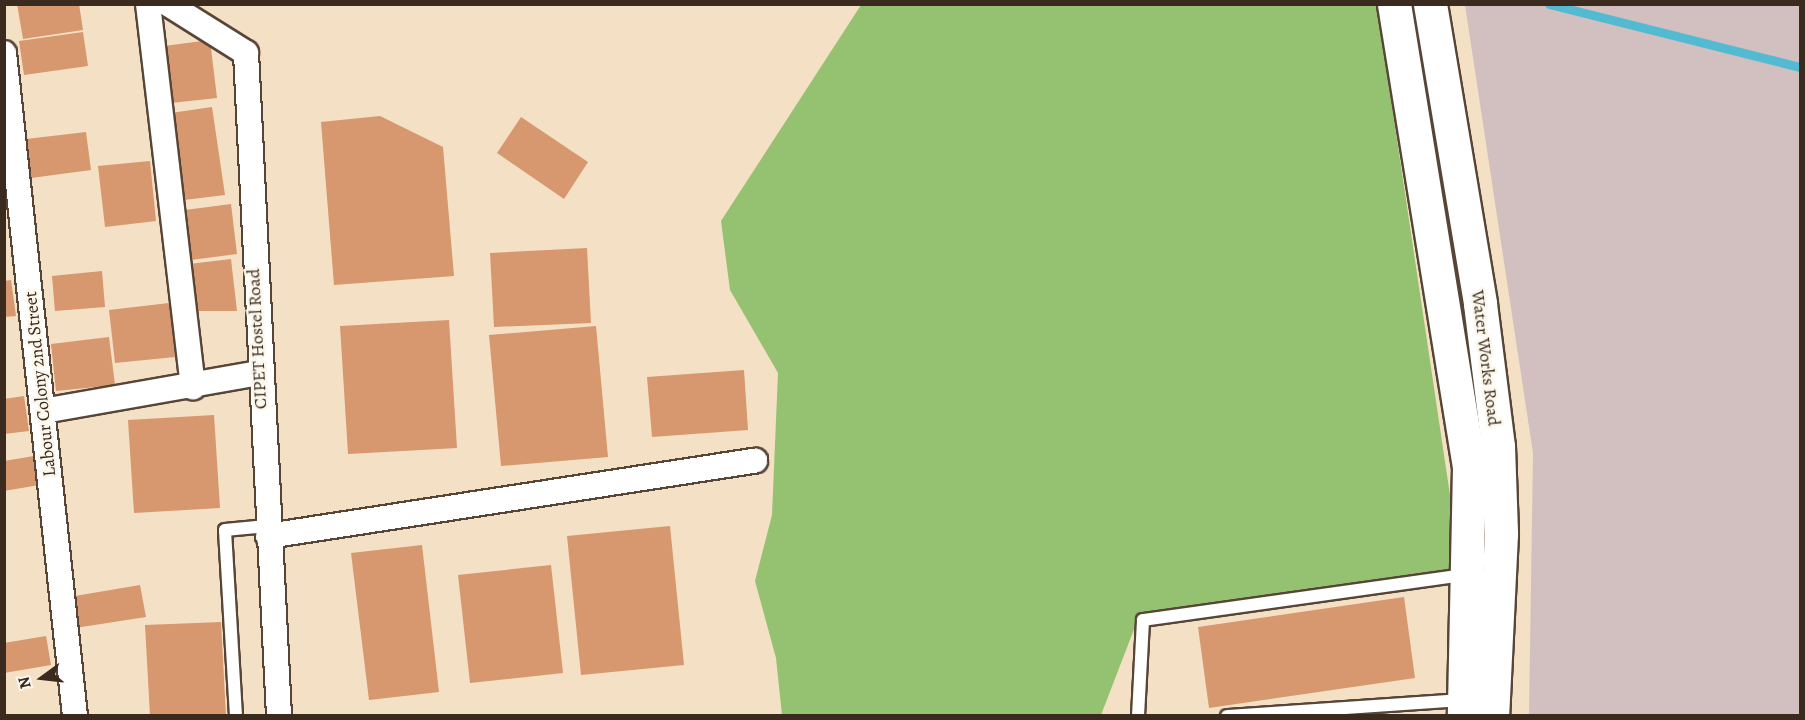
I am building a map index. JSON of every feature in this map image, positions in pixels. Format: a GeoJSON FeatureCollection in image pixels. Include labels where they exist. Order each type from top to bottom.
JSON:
{"type":"FeatureCollection","features":[{"type":"Feature","properties":{"kind":"main road","name":"Water Works Road"},"geometry":{"type":"LineString","coordinates":[[1394,4],[1469,466],[1474,710]]}},
{"type":"Feature","properties":{"kind":"main road","name":"Water Works Road"},"geometry":{"type":"LineString","coordinates":[[1430,4],[1480,304],[1498,446],[1501,534],[1474,710]]}},
{"type":"Feature","properties":{"kind":"street"},"geometry":{"type":"LineString","coordinates":[[148,4],[193,387]]}},
{"type":"Feature","properties":{"kind":"street","name":"CIPET Hostel Road"},"geometry":{"type":"LineString","coordinates":[[168,4],[246,53],[258,373],[279,716]]}},
{"type":"Feature","properties":{"kind":"street","name":"Labour Colony 2nd Street"},"geometry":{"type":"LineString","coordinates":[[4,53],[75,716]]}},
{"type":"Feature","properties":{"kind":"street"},"geometry":{"type":"LineString","coordinates":[[43,411],[193,387],[258,373]]}},
{"type":"Feature","properties":{"kind":"street"},"geometry":{"type":"LineString","coordinates":[[268,531],[755,461]]}},
{"type":"Feature","properties":{"kind":"lane"},"geometry":{"type":"LineString","coordinates":[[236,716],[225,530],[268,531]]}},
{"type":"Feature","properties":{"kind":"lane"},"geometry":{"type":"LineString","coordinates":[[1138,716],[1143,620],[1471,574]]}},
{"type":"Feature","properties":{"kind":"lane"},"geometry":{"type":"LineString","coordinates":[[1227,716],[1474,710]]}},
{"type":"Feature","properties":{"kind":"shaded area"},"geometry":{"type":"Polygon","coordinates":[[[1465,5],[1800,5],[1800,715],[1529,715],[1533,453],[1465,5]]]}},
{"type":"Feature","properties":{"kind":"green space"},"geometry":{"type":"Polygon","coordinates":[[[861,5],[1377,5],[1461,569],[1138,619],[1101,715],[782,715],[776,658],[755,581],[772,515],[778,373],[730,290],[721,221],[861,5]]]}},
{"type":"Feature","properties":{"kind":"building"},"geometry":{"type":"Polygon","coordinates":[[[17,4],[79,4],[83,30],[23,39],[17,4]]]}},
{"type":"Feature","properties":{"kind":"building"},"geometry":{"type":"Polygon","coordinates":[[[83,32],[88,66],[24,75],[19,41],[83,32]]]}},
{"type":"Feature","properties":{"kind":"building"},"geometry":{"type":"Polygon","coordinates":[[[210,40],[217,98],[171,103],[164,46],[210,40]]]}},
{"type":"Feature","properties":{"kind":"building"},"geometry":{"type":"Polygon","coordinates":[[[212,107],[225,195],[184,200],[171,113],[212,107]]]}},
{"type":"Feature","properties":{"kind":"building"},"geometry":{"type":"Polygon","coordinates":[[[380,116],[443,147],[454,276],[334,285],[321,122],[380,116]]]}},
{"type":"Feature","properties":{"kind":"building"},"geometry":{"type":"Polygon","coordinates":[[[521,117],[588,162],[564,199],[497,153],[521,117]]]}},
{"type":"Feature","properties":{"kind":"building"},"geometry":{"type":"Polygon","coordinates":[[[86,132],[91,170],[31,178],[26,139],[86,132]]]}},
{"type":"Feature","properties":{"kind":"building"},"geometry":{"type":"Polygon","coordinates":[[[150,161],[156,221],[105,227],[98,166],[150,161]]]}},
{"type":"Feature","properties":{"kind":"building"},"geometry":{"type":"Polygon","coordinates":[[[231,204],[237,254],[191,260],[185,210],[231,204]]]}},
{"type":"Feature","properties":{"kind":"building"},"geometry":{"type":"Polygon","coordinates":[[[587,248],[591,323],[494,327],[490,253],[587,248]]]}},
{"type":"Feature","properties":{"kind":"building"},"geometry":{"type":"Polygon","coordinates":[[[231,259],[237,311],[196,311],[189,264],[231,259]]]}},
{"type":"Feature","properties":{"kind":"building"},"geometry":{"type":"Polygon","coordinates":[[[102,271],[105,307],[55,311],[52,276],[102,271]]]}},
{"type":"Feature","properties":{"kind":"building"},"geometry":{"type":"Polygon","coordinates":[[[11,280],[16,316],[4,317],[4,281],[11,280]]]}},
{"type":"Feature","properties":{"kind":"building"},"geometry":{"type":"Polygon","coordinates":[[[169,303],[175,357],[115,363],[109,310],[169,303]]]}},
{"type":"Feature","properties":{"kind":"building"},"geometry":{"type":"Polygon","coordinates":[[[449,320],[457,448],[348,454],[340,326],[449,320]]]}},
{"type":"Feature","properties":{"kind":"building"},"geometry":{"type":"Polygon","coordinates":[[[596,326],[608,457],[501,466],[489,335],[596,326]]]}},
{"type":"Feature","properties":{"kind":"building"},"geometry":{"type":"Polygon","coordinates":[[[109,337],[115,385],[56,391],[51,344],[109,337]]]}},
{"type":"Feature","properties":{"kind":"building"},"geometry":{"type":"Polygon","coordinates":[[[744,370],[748,430],[652,437],[647,377],[744,370]]]}},
{"type":"Feature","properties":{"kind":"building"},"geometry":{"type":"Polygon","coordinates":[[[24,396],[29,431],[4,434],[4,399],[24,396]]]}},
{"type":"Feature","properties":{"kind":"building"},"geometry":{"type":"Polygon","coordinates":[[[214,415],[220,508],[134,513],[128,420],[214,415]]]}},
{"type":"Feature","properties":{"kind":"building"},"geometry":{"type":"Polygon","coordinates":[[[34,456],[39,485],[4,491],[4,461],[34,456]]]}},
{"type":"Feature","properties":{"kind":"building"},"geometry":{"type":"Polygon","coordinates":[[[670,526],[684,665],[581,675],[567,536],[670,526]]]}},
{"type":"Feature","properties":{"kind":"building"},"geometry":{"type":"Polygon","coordinates":[[[422,545],[439,692],[369,700],[351,553],[422,545]]]}},
{"type":"Feature","properties":{"kind":"building"},"geometry":{"type":"Polygon","coordinates":[[[551,565],[563,673],[470,683],[458,575],[551,565]]]}},
{"type":"Feature","properties":{"kind":"building"},"geometry":{"type":"Polygon","coordinates":[[[140,585],[146,617],[75,628],[69,597],[140,585]]]}},
{"type":"Feature","properties":{"kind":"building"},"geometry":{"type":"Polygon","coordinates":[[[1404,597],[1415,678],[1209,708],[1198,627],[1404,597]]]}},
{"type":"Feature","properties":{"kind":"building"},"geometry":{"type":"Polygon","coordinates":[[[221,622],[226,716],[150,716],[145,625],[221,622]]]}},
{"type":"Feature","properties":{"kind":"building"},"geometry":{"type":"Polygon","coordinates":[[[46,636],[51,665],[4,673],[4,643],[46,636]]]}},
{"type":"Feature","properties":{"kind":"waterway"},"geometry":{"type":"LineString","coordinates":[[1549,4],[1800,67]]}}]}
